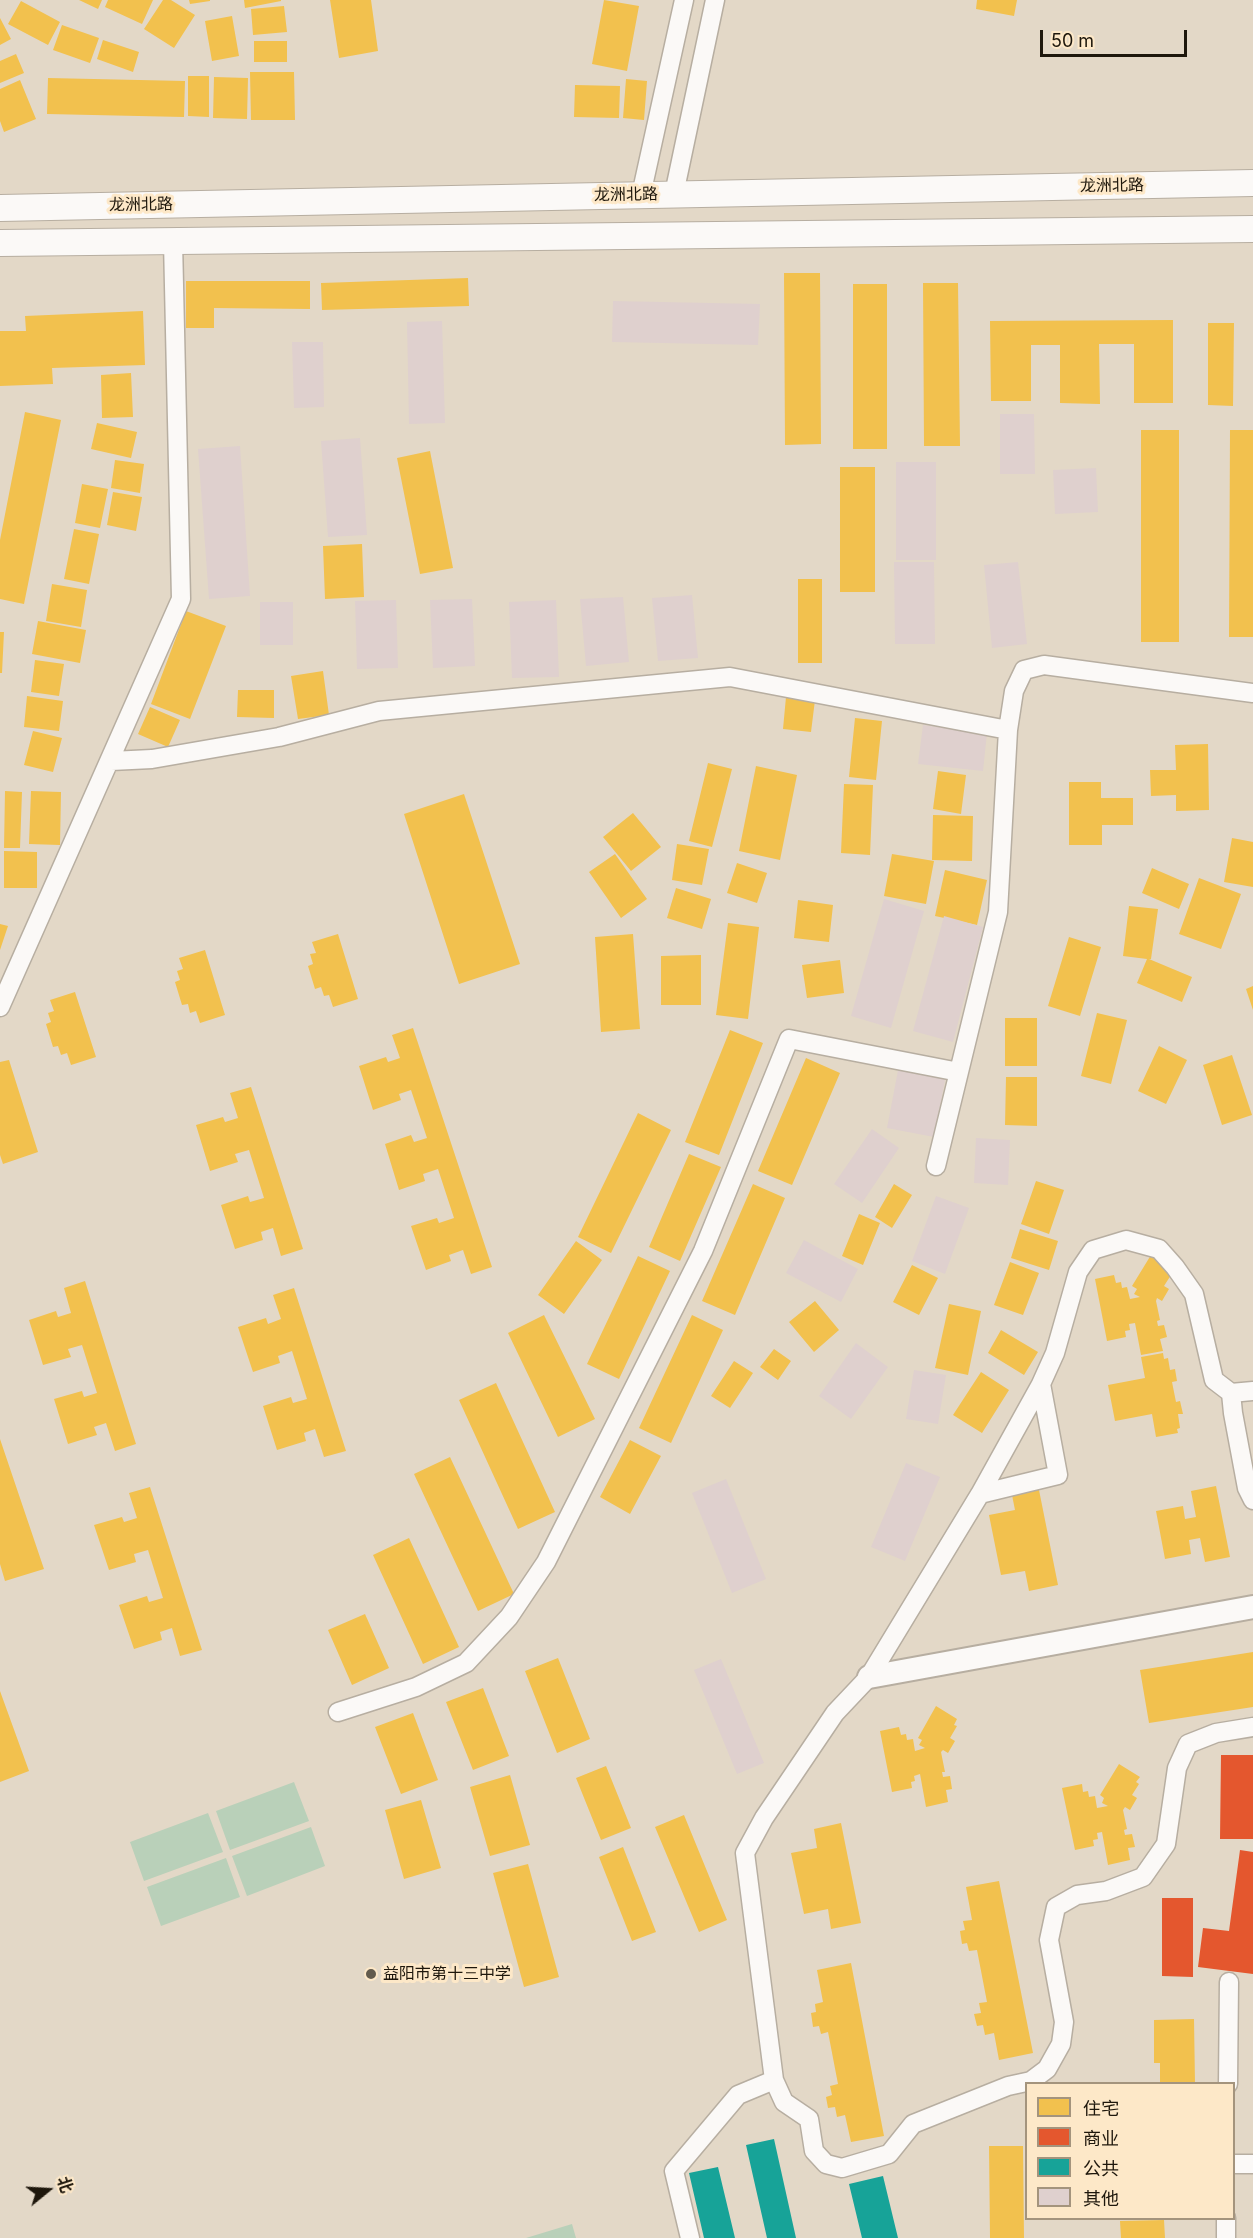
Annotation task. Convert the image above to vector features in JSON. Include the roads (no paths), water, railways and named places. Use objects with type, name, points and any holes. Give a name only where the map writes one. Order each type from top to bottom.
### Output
[{"type":"main road","name":"龙洲北路","points":[[0,208],[1253,183]]},
{"type":"main road","points":[[0,243],[1253,229]]},
{"type":"street","points":[[642,195],[684,0]]},
{"type":"street","points":[[674,194],[715,0]]},
{"type":"street","points":[[0,1007],[181,599],[173,241]]},
{"type":"street","points":[[936,1166],[998,912],[1008,730],[1014,691],[1024,670],[1044,664],[1253,693]]},
{"type":"street","points":[[111,761],[152,759],[279,737],[379,711],[730,678],[1008,730]]},
{"type":"street","points":[[338,1712],[416,1687],[466,1663],[509,1617],[546,1562],[703,1251],[789,1039],[959,1072]]},
{"type":"street","points":[[1025,2082],[1008,2086],[913,2124],[889,2154],[842,2168],[826,2164],[814,2151],[808,2120],[784,2102],[774,2079],[745,1853],[765,1818],[835,1713],[869,1677],[980,1494],[1041,1384],[1055,1353],[1078,1272],[1093,1250],[1126,1240],[1159,1249],[1194,1294],[1214,1380],[1232,1393],[1253,1391]]},
{"type":"street","points":[[980,1494],[1058,1475],[1041,1384]]},
{"type":"street","points":[[1232,1393],[1233,1413],[1247,1488],[1253,1500]]},
{"type":"street","points":[[869,1677],[1253,1607]]},
{"type":"street","points":[[1026,2082],[1047,2068],[1061,2044],[1064,2022],[1049,1940],[1056,1907],[1077,1895],[1106,1891],[1143,1876],[1166,1844],[1177,1768],[1188,1744],[1216,1733],[1253,1726]]},
{"type":"street","points":[[1228,2082],[1229,1982]]},
{"type":"street","points":[[690,2238],[674,2171],[738,2095],[774,2079]]},
{"type":"street","points":[[1235,2164],[1253,2164]]},
{"type":"street","points":[[1226,2220],[1226,2238]]},
{"type":"place","name":"益阳市第十三中学","points":[[371,1974]]}]
